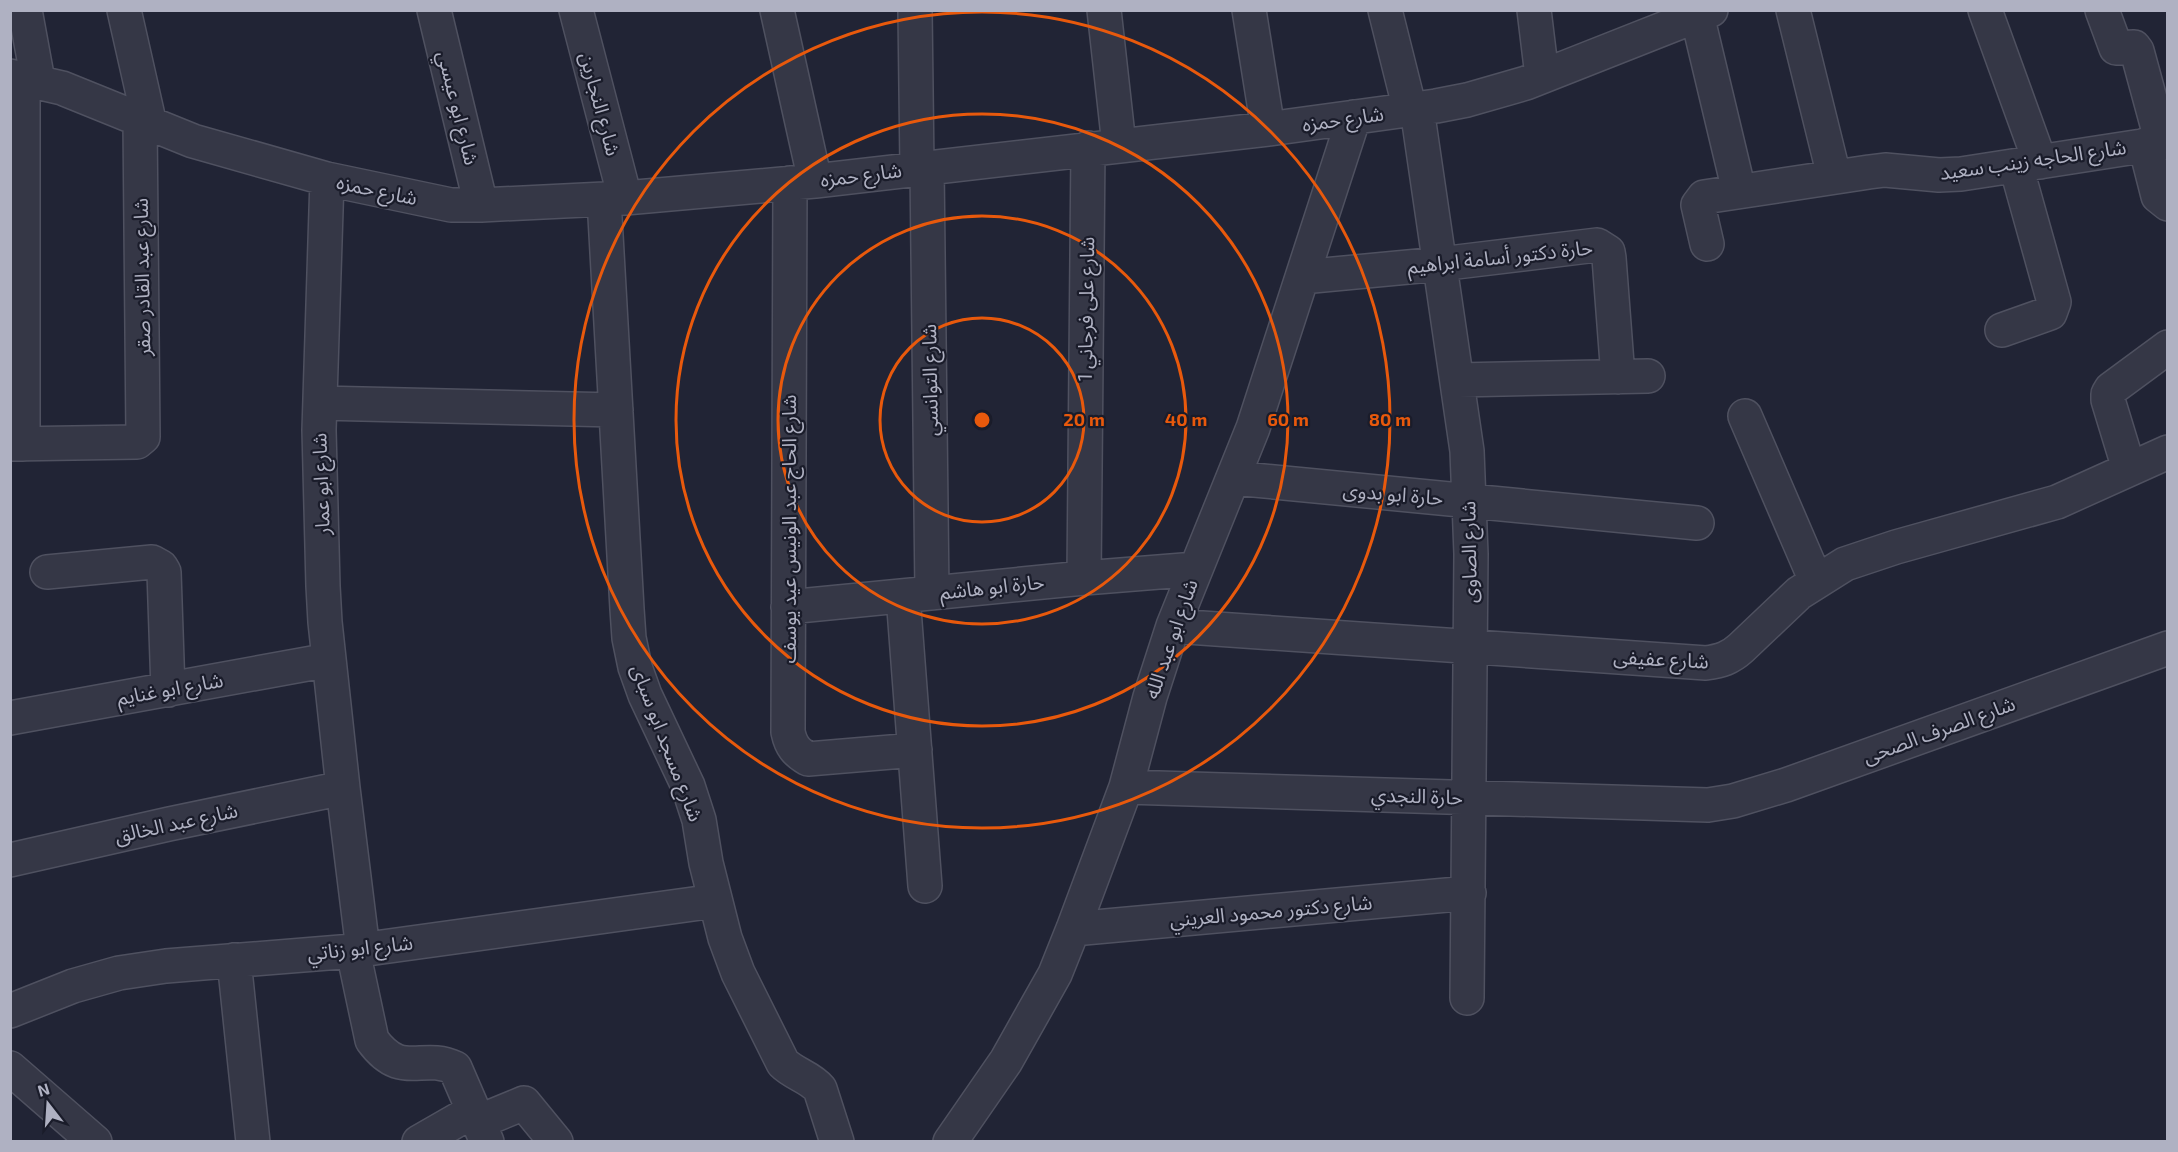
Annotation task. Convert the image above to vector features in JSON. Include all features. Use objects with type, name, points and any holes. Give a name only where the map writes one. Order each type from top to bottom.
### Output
[{"type":"street","points":[[17,444],[25,10]]},
{"type":"street","name":"شارع عبد القادر صقر","points":[[17,444],[137,442],[144,433],[145,123],[124,10]]},
{"type":"street","name":"شارع ابو عيسي","points":[[434,10],[481,205]]},
{"type":"street","name":"شارع النجارين","points":[[576,10],[614,198]]},
{"type":"street","name":"شارع الحاج عبد الونيس عيد يوسف","points":[[777,10],[802,182],[788,607],[788,732],[790,744],[808,759],[915,750]]},
{"type":"street","name":"شارع التوانسي","points":[[915,10],[922,167],[915,750],[925,886]]},
{"type":"street","points":[[1104,10],[1119,145]]},
{"type":"street","points":[[1249,10],[1268,129]]},
{"type":"street","name":"شارع الصاوى","points":[[1385,10],[1413,110],[1440,264],[1467,450],[1471,554],[1467,998]]},
{"type":"street","points":[[1534,10],[1542,76]]},
{"type":"street","points":[[1793,10],[1834,176]]},
{"type":"street","points":[[1985,10],[2028,164],[2054,302],[2050,313],[2002,330]]},
{"type":"street","points":[[2102,10],[2116,48],[2134,47],[2137,51],[2158,143],[2158,196],[2168,204]]},
{"type":"street","points":[[1693,14],[1739,191]]},
{"type":"street","name":"شارع حمزه","points":[[24,79],[93,99],[145,123],[204,145],[327,179],[431,201],[481,205],[614,198],[802,182],[1268,129],[1413,110],[1467,100],[1507,89],[1693,14]]},
{"type":"street","name":"شارع ابو عبد الله","points":[[950,1142],[1006,1061],[1055,974],[1126,787],[1150,697],[1173,626],[1253,428],[1354,117]]},
{"type":"street","name":"شارع الحاجه زينب سعيد","points":[[1707,243],[1699,211],[1700,201],[1704,197],[1885,170],[1939,175],[1961,174],[2158,143]]},
{"type":"street","name":"شارع على فرجاني 1","points":[[1084,578],[1088,148]]},
{"type":"street","name":"شارع ابو عمار","points":[[327,179],[320,403],[323,586],[358,950],[372,1040],[381,1053],[393,1061],[408,1065],[446,1064],[454,1068],[479,1125]]},
{"type":"street","name":"شارع مسجد ابو سباى","points":[[614,198],[616,410],[629,638],[635,667],[645,695],[688,786],[699,820],[725,939],[738,973],[779,1056],[788,1069],[815,1083],[820,1089],[837,1142]]},
{"type":"street","name":"حارة دكتور أسامة ابراهيم","points":[[1302,277],[1440,264],[1597,245],[1608,252],[1633,377],[1458,380]]},
{"type":"street","points":[[2129,469],[2108,394],[2116,385],[2168,347]]},
{"type":"street","points":[[320,403],[616,410]]},
{"type":"street","points":[[1744,416],[1816,581]]},
{"type":"street","name":"شارع عفيفى","points":[[1173,626],[1706,663],[1719,662],[1731,657],[1742,648],[1799,593],[1845,564],[1896,547],[2057,502],[2168,452]]},
{"type":"street","name":"حارة ابو بدوى","points":[[1233,478],[1697,523]]},
{"type":"street","points":[[47,572],[152,562],[161,567],[164,572],[168,690]]},
{"type":"street","name":"حارة ابو هاشم","points":[[788,607],[1196,569]]},
{"type":"street","name":"شارع الصرف الصحى","points":[[1708,805],[1732,801],[1786,785],[2168,648]]},
{"type":"street","name":"شارع ابو غنايم","points":[[10,718],[329,660]]},
{"type":"street","name":"حارة النجدي","points":[[1126,787],[1708,805]]},
{"type":"street","name":"شارع عبد الخالق","points":[[10,860],[343,788]]},
{"type":"street","name":"شارع دكتور محمود العريني","points":[[1073,928],[1469,893]]},
{"type":"street","name":"شارع ابو زناتي","points":[[10,1011],[73,986],[119,973],[166,966],[358,950],[715,901]]},
{"type":"street","points":[[234,960],[253,1142]]},
{"type":"street","points":[[10,1068],[94,1142]]},
{"type":"street","points":[[419,1142],[479,1125],[524,1104],[556,1142]]}]
